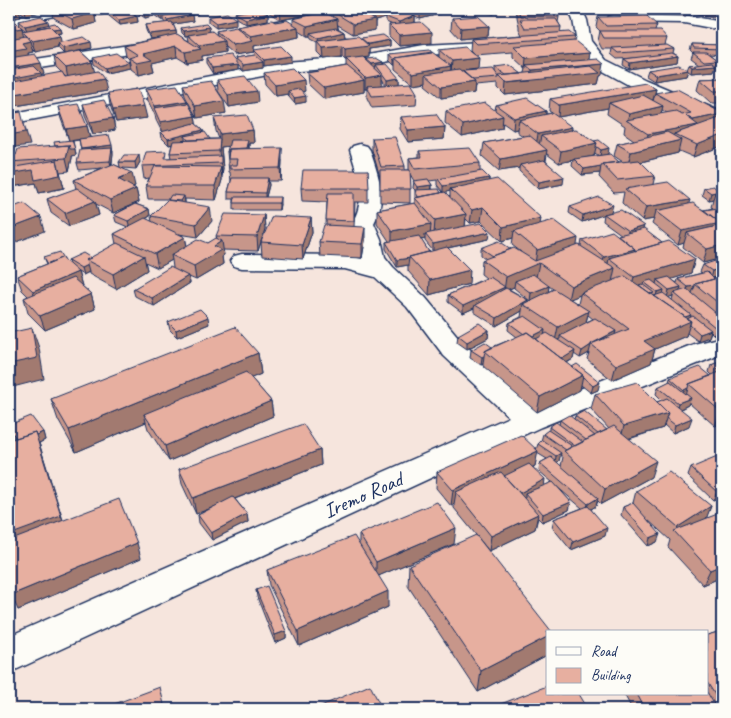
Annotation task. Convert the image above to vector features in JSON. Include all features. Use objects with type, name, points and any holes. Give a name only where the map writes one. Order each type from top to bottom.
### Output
[{"type":"street","points":[[9,22],[68,9]]},
{"type":"street","points":[[236,32],[368,9]]},
{"type":"street","points":[[722,26],[684,19],[578,14],[584,41],[600,63],[640,84],[722,118]]},
{"type":"street","points":[[9,119],[284,67],[357,62],[424,50],[584,41]]},
{"type":"street","points":[[9,68],[178,42]]},
{"type":"street","points":[[360,150],[373,200],[369,214],[363,223],[370,238],[373,258],[384,272],[416,302],[454,350],[530,420]]},
{"type":"street","points":[[242,261],[344,262],[384,272]]},
{"type":"street","name":"Iremo Road","points":[[9,655],[530,420],[704,350],[722,345]]},
{"type":"building","points":[[53,9],[86,9],[94,13],[72,19]]},
{"type":"building","points":[[86,9],[105,9],[91,12]]},
{"type":"building","points":[[127,9],[137,16],[119,20],[108,11]]},
{"type":"building","points":[[138,9],[150,9],[153,11],[144,13]]},
{"type":"building","points":[[258,9],[268,14],[246,19],[235,13]]},
{"type":"building","points":[[356,9],[375,20],[353,24],[332,11]]},
{"type":"building","points":[[385,9],[392,12],[374,16],[359,10]]},
{"type":"building","points":[[518,9],[556,9],[559,17],[520,16]]},
{"type":"building","points":[[701,9],[722,9],[722,11],[720,12]]},
{"type":"building","points":[[187,12],[192,15],[167,20],[163,16]]},
{"type":"building","points":[[324,12],[337,19],[307,26],[293,19]]},
{"type":"building","points":[[402,12],[415,16],[399,22],[386,17]]},
{"type":"building","points":[[227,13],[236,19],[216,23],[208,17]]},
{"type":"building","points":[[41,16],[48,21],[25,26],[19,21]]},
{"type":"building","points":[[478,16],[489,26],[461,28],[452,18]]},
{"type":"building","points":[[647,16],[657,25],[606,26],[598,17]]},
{"type":"building","points":[[12,18],[22,28],[9,30],[9,19]]},
{"type":"building","points":[[520,19],[556,19],[561,27],[525,28]]},
{"type":"building","points":[[272,20],[275,22],[287,20],[298,27],[251,36],[237,27]]},
{"type":"building","points":[[172,22],[176,31],[149,34],[145,25]]},
{"type":"building","points":[[421,22],[432,32],[399,35],[389,25]]},
{"type":"building","points":[[55,23],[60,28],[53,29],[50,26],[37,27]]},
{"type":"building","points":[[206,24],[209,27],[184,31],[181,28]]},
{"type":"building","points":[[50,26],[60,36],[32,41],[22,31]]},
{"type":"building","points":[[236,27],[253,41],[233,45],[216,31]]},
{"type":"building","points":[[336,28],[344,32],[318,38],[310,33]]},
{"type":"building","points":[[212,31],[224,41],[199,45],[188,35]]},
{"type":"building","points":[[600,31],[661,31],[667,38],[604,38]]},
{"type":"building","points":[[569,32],[575,37],[476,44],[471,39]]},
{"type":"building","points":[[177,34],[201,49],[185,52],[176,46],[143,54],[152,60],[137,63],[129,58],[138,55],[124,46]]},
{"type":"building","points":[[383,35],[390,40],[368,44],[361,38]]},
{"type":"building","points":[[26,36],[30,41],[22,43],[26,48],[9,51],[9,39]]},
{"type":"building","points":[[358,36],[369,46],[345,49],[342,46],[323,48],[317,41]]},
{"type":"building","points":[[84,37],[91,42],[63,48],[57,43]]},
{"type":"building","points":[[575,41],[590,53],[526,58],[514,46]]},
{"type":"building","points":[[692,44],[722,45],[722,49],[694,48]]},
{"type":"building","points":[[667,45],[674,49],[618,53],[612,48]]},
{"type":"building","points":[[281,46],[291,56],[264,60],[254,50]]},
{"type":"building","points":[[465,47],[479,58],[452,61],[439,50]]},
{"type":"building","points":[[430,50],[432,53],[395,58],[395,60],[389,54]]},
{"type":"building","points":[[80,51],[92,62],[66,68],[54,56]]},
{"type":"building","points":[[432,52],[451,66],[413,73],[395,58]]},
{"type":"building","points":[[693,52],[706,52],[717,60],[704,61]]},
{"type":"building","points":[[116,53],[129,62],[105,68],[93,58]]},
{"type":"building","points":[[672,53],[678,56],[630,63],[624,59]]},
{"type":"building","points":[[35,54],[41,63],[9,68],[9,58]]},
{"type":"building","points":[[230,55],[238,65],[212,68],[206,58]]},
{"type":"building","points":[[255,55],[263,62],[243,65],[235,58]]},
{"type":"building","points":[[363,57],[382,75],[365,78],[346,59]]},
{"type":"building","points":[[376,58],[383,62],[372,64],[366,59]]},
{"type":"building","points":[[598,59],[604,64],[532,70],[526,65]]},
{"type":"building","points":[[712,62],[716,65],[692,67],[689,65]]},
{"type":"building","points":[[387,64],[399,78],[387,80],[376,65]]},
{"type":"building","points":[[510,65],[522,74],[506,75],[495,67]]},
{"type":"building","points":[[679,65],[688,70],[656,75],[648,70]]},
{"type":"building","points":[[34,66],[41,73],[9,79],[9,70]]},
{"type":"building","points":[[347,66],[364,80],[324,88],[307,73]]},
{"type":"building","points":[[591,66],[600,73],[506,83],[499,76]]},
{"type":"building","points":[[292,68],[304,80],[275,85],[264,73]]},
{"type":"building","points":[[459,69],[475,82],[441,87],[426,74]]},
{"type":"building","points":[[493,69],[499,78],[473,80],[463,71]]},
{"type":"building","points":[[98,71],[104,79],[9,95],[9,82],[62,72],[65,77]]},
{"type":"building","points":[[245,76],[257,91],[228,95],[217,80]]},
{"type":"building","points":[[722,78],[722,91],[714,91],[700,79]]},
{"type":"building","points":[[211,81],[224,101],[195,106],[183,85]]},
{"type":"building","points":[[411,83],[417,93],[372,96],[367,86]]},
{"type":"building","points":[[646,83],[656,89],[559,105],[550,99]]},
{"type":"building","points":[[177,85],[187,101],[155,106],[146,89]]},
{"type":"building","points":[[138,89],[144,106],[113,110],[108,93]]},
{"type":"building","points":[[300,89],[306,96],[294,98],[288,91]]},
{"type":"building","points":[[677,89],[722,114],[693,120],[686,116],[698,125],[648,134],[626,120],[676,111],[682,115],[691,113],[655,93]]},
{"type":"building","points":[[643,95],[663,106],[629,114],[609,103]]},
{"type":"building","points":[[527,98],[546,111],[514,118],[496,105]]},
{"type":"building","points":[[104,100],[113,118],[90,122],[83,104]]},
{"type":"building","points":[[188,103],[195,116],[160,122],[154,108]]},
{"type":"building","points":[[485,103],[503,116],[463,125],[446,111]]},
{"type":"building","points":[[78,104],[87,126],[66,129],[58,107]]},
{"type":"building","points":[[21,112],[26,132],[9,135],[9,114]]},
{"type":"building","points":[[552,113],[572,127],[538,134],[519,120]]},
{"type":"building","points":[[436,114],[445,127],[408,130],[401,117]]},
{"type":"building","points":[[247,115],[253,130],[220,134],[214,118]]},
{"type":"building","points":[[722,117],[722,135],[697,145],[674,134]]},
{"type":"building","points":[[195,123],[203,130],[168,139],[161,132]]},
{"type":"building","points":[[576,129],[597,143],[561,151],[541,136]]},
{"type":"building","points":[[205,132],[210,139],[188,140],[185,136]]},
{"type":"building","points":[[667,132],[681,140],[631,152],[617,144]]},
{"type":"building","points":[[109,135],[112,145],[81,149],[79,139]]},
{"type":"building","points":[[529,135],[547,150],[501,159],[484,143]]},
{"type":"building","points":[[395,137],[405,166],[381,167],[372,138]]},
{"type":"building","points":[[220,139],[219,151],[170,153],[173,141]]},
{"type":"building","points":[[72,140],[75,149],[70,149],[69,145],[55,146],[54,142]]},
{"type":"building","points":[[230,140],[248,140],[246,148],[229,149],[229,152],[227,152]]},
{"type":"building","points":[[599,140],[609,148],[601,150],[596,146],[597,143],[594,141]]},
{"type":"building","points":[[69,145],[66,158],[9,162],[9,156],[16,155],[18,149]]},
{"type":"building","points":[[112,148],[110,161],[77,163],[80,150]]},
{"type":"building","points":[[282,148],[280,168],[230,169],[230,165],[237,165],[238,159],[228,159],[229,149]]},
{"type":"building","points":[[470,148],[480,163],[415,169],[409,158],[422,157],[419,151]]},
{"type":"building","points":[[166,151],[165,158],[221,156],[221,163],[142,166],[146,152]]},
{"type":"building","points":[[610,154],[619,162],[584,169],[574,159]]},
{"type":"building","points":[[124,155],[139,155],[135,162],[119,162]]},
{"type":"building","points":[[57,160],[60,175],[35,180],[33,170],[9,174],[9,168]]},
{"type":"building","points":[[544,160],[564,177],[539,182],[520,165]]},
{"type":"building","points":[[639,160],[655,176],[617,180],[602,164]]},
{"type":"building","points":[[113,164],[132,173],[118,179],[136,189],[110,200],[74,180]]},
{"type":"building","points":[[155,166],[221,167],[215,186],[146,186]]},
{"type":"building","points":[[303,170],[368,170],[369,188],[301,188]]},
{"type":"building","points":[[380,170],[410,170],[411,189],[380,189]]},
{"type":"building","points":[[482,171],[489,178],[443,186],[438,179]]},
{"type":"building","points":[[232,178],[268,178],[265,193],[228,192]]},
{"type":"building","points":[[428,179],[432,185],[417,187],[413,181]]},
{"type":"building","points":[[497,179],[541,218],[503,227],[483,207],[472,210],[450,189]]},
{"type":"building","points":[[668,182],[690,200],[646,207],[625,189]]},
{"type":"building","points":[[713,186],[720,191],[711,193],[704,188]]},
{"type":"building","points":[[77,188],[95,201],[65,213],[47,199]]},
{"type":"building","points":[[439,189],[441,193],[418,197],[415,190]]},
{"type":"building","points":[[445,192],[466,214],[435,220],[415,198]]},
{"type":"building","points":[[722,192],[722,199],[715,193]]},
{"type":"building","points":[[328,193],[354,193],[354,221],[326,220]]},
{"type":"building","points":[[171,195],[184,196],[181,201],[168,200]]},
{"type":"building","points":[[235,197],[280,197],[279,203],[234,203]]},
{"type":"building","points":[[599,197],[613,205],[583,215],[570,207]]},
{"type":"building","points":[[167,200],[210,207],[196,224],[151,216]]},
{"type":"building","points":[[24,203],[41,217],[9,229],[9,209]]},
{"type":"building","points":[[415,203],[431,224],[392,231],[377,210]]},
{"type":"building","points":[[693,203],[721,223],[682,231],[656,211]]},
{"type":"building","points":[[135,204],[149,209],[128,221],[114,215]]},
{"type":"building","points":[[718,208],[722,211],[722,219],[717,220],[704,210]]},
{"type":"building","points":[[621,210],[644,226],[628,231],[604,214]]},
{"type":"building","points":[[225,214],[264,215],[257,237],[216,236]]},
{"type":"building","points":[[272,216],[311,218],[302,245],[261,242]]},
{"type":"building","points":[[145,218],[185,237],[155,254],[114,234]]},
{"type":"building","points":[[554,220],[578,238],[537,250],[514,231]]},
{"type":"building","points":[[481,223],[490,232],[433,244],[425,234]]},
{"type":"building","points":[[324,225],[365,227],[362,244],[319,242]]},
{"type":"building","points":[[722,225],[722,245],[707,249],[687,233]]},
{"type":"building","points":[[644,229],[662,243],[635,251],[618,235]]},
{"type":"building","points":[[612,231],[635,249],[604,257],[582,240]]},
{"type":"building","points":[[419,236],[429,252],[410,258],[397,260],[386,242]]},
{"type":"building","points":[[216,238],[222,241],[214,246],[221,250],[194,266],[171,255],[198,239],[208,243]]},
{"type":"building","points":[[499,241],[511,249],[493,256],[481,248]]},
{"type":"building","points":[[669,241],[695,259],[634,277],[609,258]]},
{"type":"building","points":[[117,243],[144,256],[113,274],[86,260]]},
{"type":"building","points":[[579,245],[615,268],[571,286],[539,263],[506,277],[482,260],[514,248],[535,261]]},
{"type":"building","points":[[447,247],[470,270],[430,280],[409,257]]},
{"type":"building","points":[[60,252],[65,260],[62,258],[48,264],[44,257]]},
{"type":"building","points":[[83,253],[91,258],[86,260],[87,265],[81,268],[68,260]]},
{"type":"building","points":[[62,258],[78,272],[33,291],[17,276]]},
{"type":"building","points":[[715,261],[722,268],[712,271],[703,265]]},
{"type":"building","points":[[170,267],[188,276],[152,298],[133,289]]},
{"type":"building","points":[[707,272],[714,279],[695,284],[695,286],[688,287],[678,279]]},
{"type":"building","points":[[533,274],[549,286],[531,293],[515,281]]},
{"type":"building","points":[[625,276],[691,321],[644,341],[655,349],[616,365],[591,344],[629,329],[581,293]]},
{"type":"building","points":[[490,277],[505,287],[463,306],[448,295]]},
{"type":"building","points":[[669,277],[681,287],[669,290],[657,280]]},
{"type":"building","points":[[722,277],[722,306],[695,284]]},
{"type":"building","points":[[73,278],[91,294],[40,316],[24,298]]},
{"type":"building","points":[[651,280],[664,290],[657,292],[644,282]]},
{"type":"building","points":[[642,284],[654,293],[651,294],[639,285]]},
{"type":"building","points":[[506,288],[528,300],[497,318],[475,305]]},
{"type":"building","points":[[554,289],[589,311],[558,327],[523,304]]},
{"type":"building","points":[[687,289],[722,318],[722,326],[716,328],[674,293]]},
{"type":"building","points":[[663,293],[691,315],[685,317],[654,296]]},
{"type":"building","points":[[200,309],[208,317],[176,330],[168,322]]},
{"type":"building","points":[[525,316],[545,330],[533,336],[527,332],[524,334],[509,323]]},
{"type":"building","points":[[693,316],[711,330],[700,334],[690,325],[691,321],[687,319]]},
{"type":"building","points":[[595,318],[616,331],[582,351],[560,336]]},
{"type":"building","points":[[479,323],[489,330],[467,342],[458,335]]},
{"type":"building","points":[[235,327],[258,353],[69,430],[51,399]]},
{"type":"building","points":[[32,328],[37,358],[9,364],[9,333]]},
{"type":"building","points":[[527,332],[583,375],[540,397],[485,351]]},
{"type":"building","points":[[547,333],[575,351],[562,359],[536,339]]},
{"type":"building","points":[[485,342],[492,347],[485,351],[484,356],[482,357],[471,350]]},
{"type":"building","points":[[722,361],[721,372],[711,365]]},
{"type":"building","points":[[577,364],[600,382],[593,386],[572,367]]},
{"type":"building","points":[[700,367],[711,376],[689,384],[688,388],[684,390],[670,378]]},
{"type":"building","points":[[722,371],[722,410],[720,411],[689,384]]},
{"type":"building","points":[[246,372],[271,401],[165,446],[144,414]]},
{"type":"building","points":[[670,381],[691,398],[678,403],[658,387]]},
{"type":"building","points":[[637,382],[668,413],[624,426],[595,394]]},
{"type":"building","points":[[667,398],[692,418],[675,425],[666,418],[668,413],[657,402]]},
{"type":"building","points":[[584,411],[607,430],[598,434],[575,416]]},
{"type":"building","points":[[569,415],[595,436],[586,440],[560,420]]},
{"type":"building","points":[[31,416],[43,432],[36,435],[35,432],[16,438],[9,425]]},
{"type":"building","points":[[556,422],[583,442],[575,446],[549,427]]},
{"type":"building","points":[[303,424],[320,450],[193,498],[179,469]]},
{"type":"building","points":[[614,426],[656,461],[605,489],[564,451]]},
{"type":"building","points":[[548,430],[572,446],[566,450],[543,434]]},
{"type":"building","points":[[35,432],[61,516],[9,535],[9,440]]},
{"type":"building","points":[[521,435],[538,451],[453,490],[437,472]]},
{"type":"building","points":[[542,440],[561,453],[556,456],[538,444]]},
{"type":"building","points":[[722,455],[722,490],[717,492],[691,468]]},
{"type":"building","points":[[551,457],[598,498],[588,504],[540,463]]},
{"type":"building","points":[[529,464],[545,479],[520,493],[504,476]]},
{"type":"building","points":[[501,472],[538,514],[491,536],[456,492]]},
{"type":"building","points":[[669,472],[711,506],[678,527],[636,491]]},
{"type":"building","points":[[553,482],[571,502],[543,514],[525,493]]},
{"type":"building","points":[[233,497],[247,514],[211,533],[198,515]]},
{"type":"building","points":[[119,499],[137,543],[11,595],[9,587],[9,541]]},
{"type":"building","points":[[437,502],[456,528],[376,562],[359,534]]},
{"type":"building","points":[[633,503],[660,534],[650,538],[623,507]]},
{"type":"building","points":[[588,506],[607,528],[573,542],[554,519]]},
{"type":"building","points":[[720,513],[722,515],[722,565],[710,570],[674,531]]},
{"type":"building","points":[[476,535],[550,630],[546,630],[546,638],[481,671],[409,565]]},
{"type":"building","points":[[354,536],[388,591],[298,631],[267,570]]},
{"type":"building","points":[[267,586],[286,631],[275,635],[256,590]]},
{"type":"building","points":[[722,631],[722,706],[708,684],[708,635]]},
{"type":"building","points":[[370,685],[382,709],[314,709]]},
{"type":"building","points":[[546,686],[546,696],[580,696],[588,709],[488,709]]},
{"type":"building","points":[[160,687],[165,709],[101,709]]},
{"type":"building","points":[[708,694],[717,709],[645,709],[638,696],[708,696]]}]
